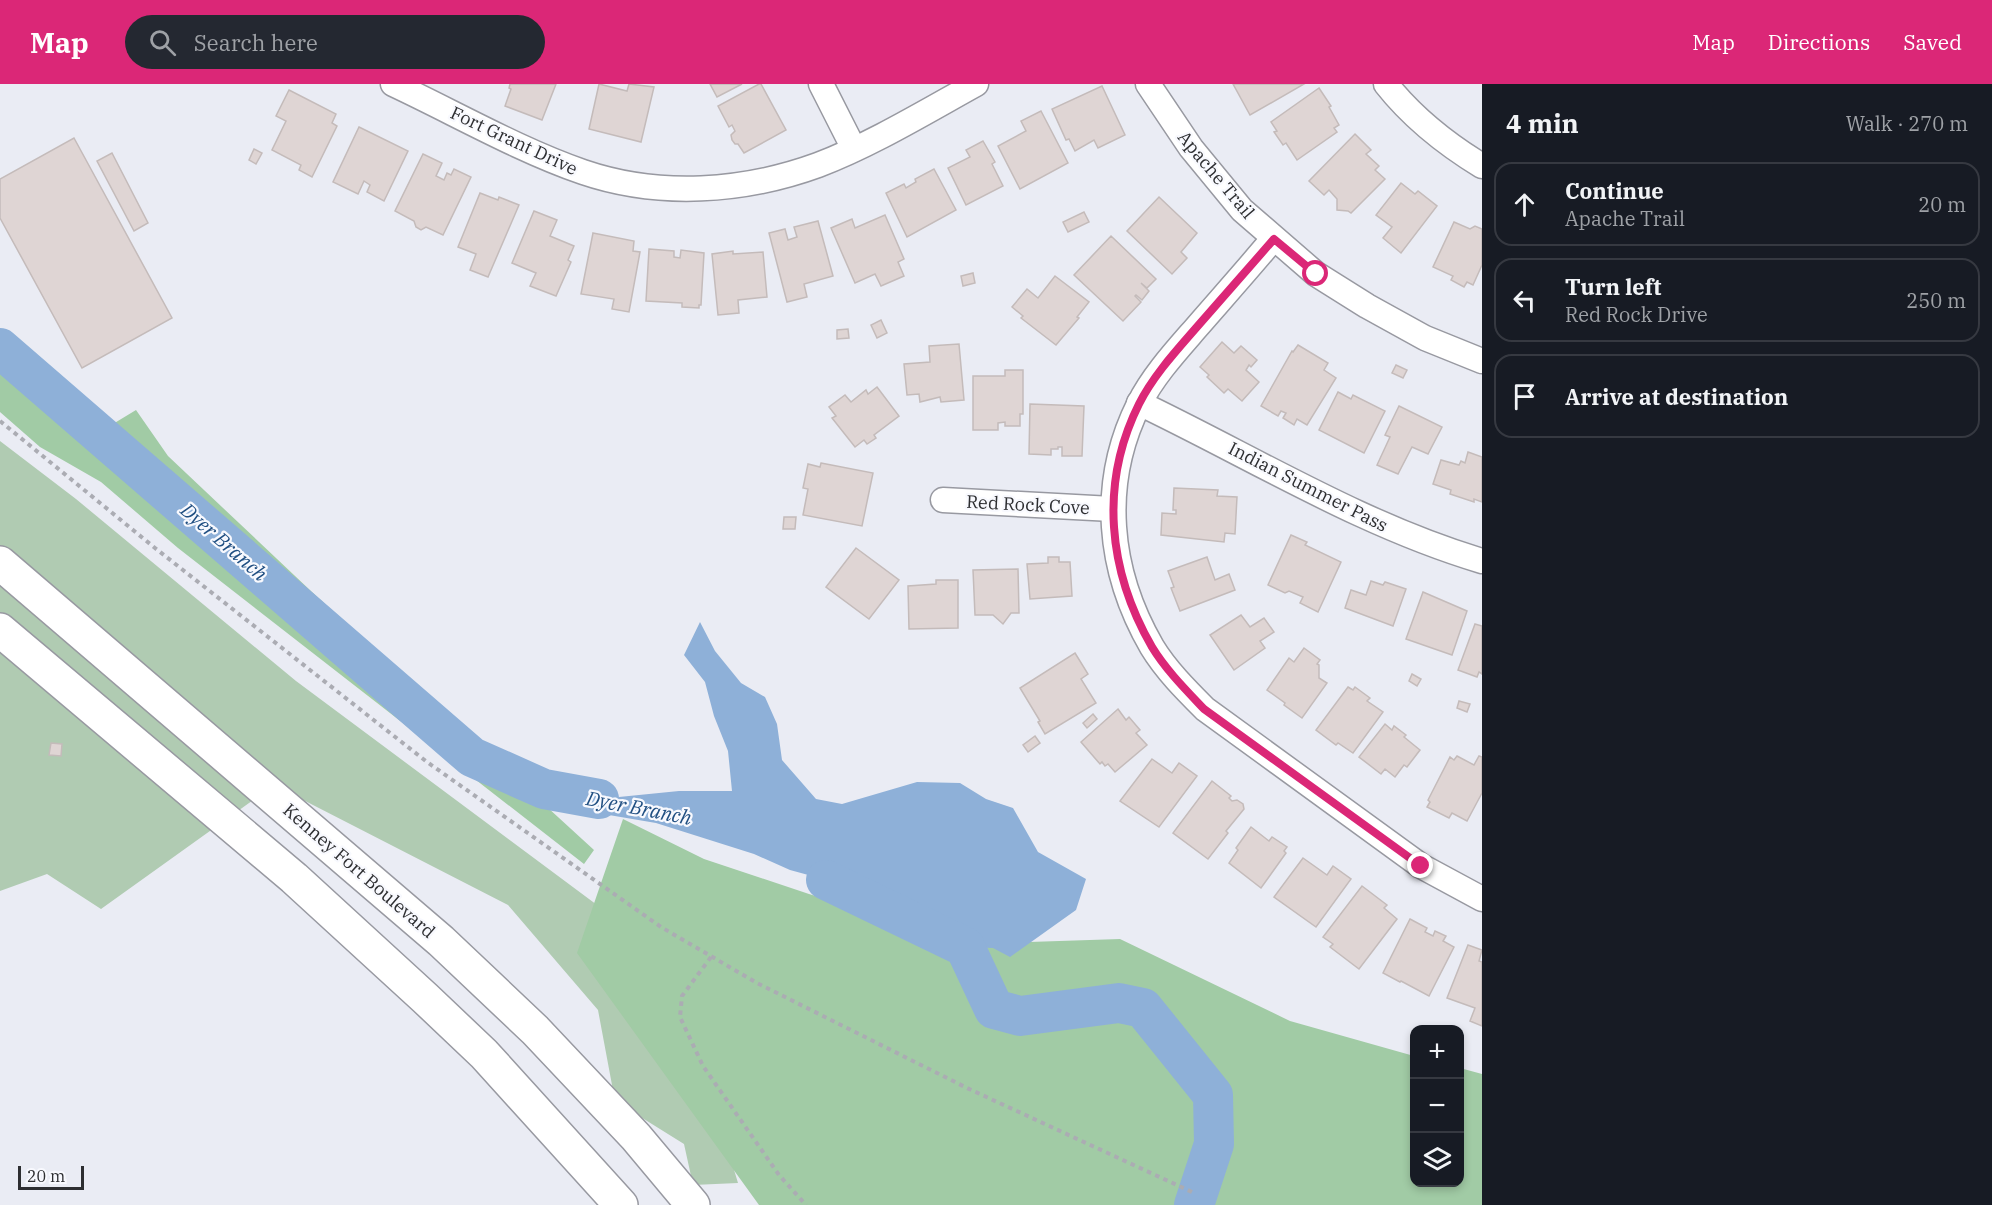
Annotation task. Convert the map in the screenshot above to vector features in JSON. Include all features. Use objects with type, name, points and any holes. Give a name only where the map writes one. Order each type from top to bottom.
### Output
[{"type":"main road","name":"Kenney Fort Boulevard","points":[[0,563],[441,941],[535,1030],[636,1137],[693,1205]]},
{"type":"main road","points":[[0,630],[294,878],[425,998],[484,1054],[621,1205]]},
{"type":"street","name":"Fort Grant Drive","points":[[393,84],[424,91],[547,158],[584,173],[623,183],[662,188],[702,189],[742,186],[810,168],[854,149],[976,84]]},
{"type":"street","points":[[821,84],[854,149]]},
{"type":"street","name":"Apache Trail","points":[[1148,84],[1191,148],[1242,210],[1316,274],[1366,306],[1425,338],[1482,361]]},
{"type":"street","points":[[1386,84],[1403,105],[1462,154],[1482,166]]},
{"type":"street","points":[[1274,239],[1169,359],[1139,403],[1121,452],[1115,480],[1112,509],[1116,556],[1120,573],[1134,612],[1153,648],[1177,680],[1204,709],[1421,866],[1482,899]]},
{"type":"street","name":"Indian Summer Pass","points":[[1139,403],[1341,506],[1398,532],[1482,561]]},
{"type":"street","name":"Red Rock Cove","points":[[943,500],[1112,509]]},
{"type":"path","points":[[0,422],[164,555],[427,762],[661,927],[757,983],[967,1088],[1192,1192]]},
{"type":"path","points":[[711,957],[682,996],[680,1017],[709,1075],[779,1175],[806,1205]]},
{"type":"green space","points":[[0,341],[28,369],[103,430],[136,410],[168,456],[312,592],[594,850],[584,864],[178,548],[101,482],[40,447],[0,412]]},
{"type":"green space","points":[[0,441],[76,499],[296,681],[671,960],[738,1183],[693,1185],[684,1144],[615,1101],[598,1010],[508,905],[274,785],[101,909],[47,874],[0,891]]},
{"type":"green space","points":[[623,819],[704,859],[897,921],[1029,942],[1120,939],[1290,1021],[1410,1055],[1410,1187],[1464,1187],[1464,1069],[1482,1074],[1482,1205],[759,1205],[577,953]]},
{"type":"water","points":[[700,622],[715,651],[741,683],[765,697],[777,724],[782,760],[816,799],[842,804],[917,782],[960,783],[986,799],[1013,808],[1038,852],[1086,879],[1076,910],[1010,957],[993,948],[965,947],[910,928],[877,904],[841,898],[823,879],[790,870],[754,854],[656,823],[603,814],[563,803],[544,789],[583,789],[619,797],[679,791],[732,791],[728,751],[714,716],[705,682],[684,655]]},
{"type":"building","points":[[510,84],[556,84],[542,120],[505,106],[511,89]]},
{"type":"building","points":[[599,84],[627,91],[629,84],[654,87],[641,142],[589,129]]},
{"type":"building","points":[[710,84],[742,84],[717,97]]},
{"type":"building","points":[[759,84],[786,130],[744,153],[732,140],[731,135],[735,131],[732,125],[729,127],[718,106]]},
{"type":"building","points":[[1233,84],[1304,84],[1250,115]]},
{"type":"building","points":[[1102,86],[1125,135],[1098,148],[1094,140],[1075,151],[1069,139],[1066,140],[1052,109]]},
{"type":"building","points":[[1319,88],[1331,106],[1329,107],[1339,125],[1334,128],[1337,132],[1297,160],[1286,143],[1283,145],[1274,132],[1277,131],[1271,122]]},
{"type":"building","points":[[289,90],[336,114],[332,123],[337,126],[312,177],[299,170],[301,165],[272,150],[286,121],[276,116]]},
{"type":"building","points":[[1041,111],[1068,163],[1020,189],[998,146],[1026,131],[1021,121]]},
{"type":"building","points":[[359,127],[408,151],[384,201],[367,192],[370,185],[364,181],[358,194],[333,182]]},
{"type":"building","points":[[1355,134],[1371,150],[1366,154],[1379,166],[1375,170],[1385,179],[1351,213],[1337,210],[1337,199],[1329,190],[1324,195],[1309,181]]},
{"type":"building","points":[[74,138],[172,318],[82,368],[0,218],[0,179]]},
{"type":"building","points":[[983,141],[995,162],[992,164],[1003,186],[966,205],[948,168],[970,157],[966,150]]},
{"type":"building","points":[[254,149],[262,153],[256,164],[249,160]]},
{"type":"building","points":[[112,153],[148,223],[134,231],[97,161]]},
{"type":"building","points":[[423,154],[442,163],[436,176],[444,180],[447,173],[451,175],[454,169],[471,177],[443,235],[426,227],[421,230],[416,227],[414,221],[395,211]]},
{"type":"building","points":[[934,169],[956,210],[907,237],[886,193],[904,184],[906,188],[916,182],[915,179]]},
{"type":"building","points":[[1401,183],[1415,194],[1418,191],[1437,206],[1401,253],[1383,238],[1392,227],[1376,215]]},
{"type":"building","points":[[480,193],[519,205],[488,277],[470,270],[476,254],[458,247]]},
{"type":"building","points":[[1159,197],[1197,233],[1181,252],[1187,258],[1172,274],[1127,231]]},
{"type":"building","points":[[534,211],[557,220],[550,236],[574,246],[568,260],[571,262],[556,296],[530,286],[536,273],[512,263]]},
{"type":"building","points":[[1084,212],[1089,222],[1068,232],[1063,222]]},
{"type":"building","points":[[885,215],[904,259],[898,262],[904,276],[881,286],[875,274],[855,283],[831,228],[852,219],[855,228]]},
{"type":"building","points":[[818,221],[833,276],[804,284],[807,297],[787,302],[769,233],[785,229],[788,240],[797,237],[794,227]]},
{"type":"building","points":[[1454,222],[1470,229],[1475,226],[1482,229],[1482,265],[1473,285],[1467,282],[1464,287],[1451,280],[1453,276],[1433,267]]},
{"type":"building","points":[[593,233],[634,241],[633,251],[640,252],[629,312],[612,309],[614,299],[581,294]]},
{"type":"building","points":[[1111,236],[1156,279],[1147,288],[1141,283],[1149,291],[1142,300],[1135,296],[1141,302],[1123,321],[1074,275]]},
{"type":"building","points":[[649,249],[674,251],[674,257],[680,258],[681,250],[704,253],[699,308],[682,307],[682,303],[646,301]]},
{"type":"building","points":[[733,251],[733,254],[763,252],[767,297],[738,300],[739,313],[718,315],[712,254]]},
{"type":"building","points":[[973,273],[975,283],[963,286],[961,276]]},
{"type":"building","points":[[1055,276],[1089,302],[1077,317],[1079,318],[1056,345],[1021,318],[1023,316],[1012,307],[1027,289],[1038,298]]},
{"type":"building","points":[[881,320],[887,333],[877,338],[871,325]]},
{"type":"building","points":[[848,329],[849,338],[837,339],[837,330]]},
{"type":"building","points":[[1222,342],[1234,353],[1241,346],[1257,360],[1246,370],[1259,382],[1242,401],[1228,389],[1224,393],[1200,367]]},
{"type":"building","points":[[959,344],[964,400],[941,402],[940,397],[920,402],[919,394],[907,395],[904,364],[930,362],[929,346]]},
{"type":"building","points":[[1298,345],[1328,363],[1324,370],[1336,378],[1307,425],[1297,419],[1294,425],[1283,418],[1286,413],[1281,411],[1278,416],[1261,406],[1292,351]]},
{"type":"building","points":[[1396,365],[1407,370],[1403,378],[1392,373]]},
{"type":"building","points":[[1005,370],[1023,370],[1023,414],[1020,414],[1020,426],[1005,426],[1005,422],[998,423],[998,430],[973,430],[973,376],[1005,376]]},
{"type":"building","points":[[877,387],[899,416],[874,435],[876,438],[867,444],[864,440],[855,447],[832,418],[836,416],[829,407],[845,395],[851,402],[866,390],[868,394]]},
{"type":"building","points":[[1338,392],[1351,399],[1353,395],[1385,411],[1364,453],[1319,430]]},
{"type":"building","points":[[1030,404],[1084,406],[1082,456],[1062,456],[1062,447],[1051,449],[1051,455],[1029,454]]},
{"type":"building","points":[[1399,406],[1442,427],[1428,454],[1412,447],[1398,474],[1377,465],[1390,437],[1385,435]]},
{"type":"building","points":[[1468,452],[1482,457],[1482,502],[1474,499],[1474,502],[1450,494],[1451,490],[1433,484],[1441,460],[1459,465],[1461,461],[1465,463]]},
{"type":"building","points":[[821,463],[873,473],[862,526],[803,515],[808,489],[803,488],[808,464],[820,467]]},
{"type":"building","points":[[1174,488],[1218,490],[1217,496],[1237,497],[1235,534],[1225,533],[1224,542],[1161,535],[1162,513],[1176,514],[1176,510],[1173,510]]},
{"type":"building","points":[[784,517],[796,517],[795,529],[783,529]]},
{"type":"building","points":[[1291,535],[1307,542],[1305,545],[1341,562],[1318,612],[1300,603],[1303,597],[1289,591],[1285,593],[1268,585]]},
{"type":"building","points":[[856,548],[899,580],[869,619],[826,587]]},
{"type":"building","points":[[1048,557],[1059,557],[1059,562],[1070,562],[1072,596],[1030,599],[1027,564],[1048,563]]},
{"type":"building","points":[[1207,557],[1215,580],[1229,574],[1235,590],[1180,611],[1171,588],[1174,587],[1168,571]]},
{"type":"building","points":[[1018,569],[1019,613],[1011,613],[1003,624],[993,615],[975,615],[973,570]]},
{"type":"building","points":[[936,580],[958,580],[958,628],[909,629],[908,586],[936,584]]},
{"type":"building","points":[[1371,581],[1383,585],[1385,582],[1406,589],[1393,626],[1345,608],[1351,590],[1366,595]]},
{"type":"building","points":[[1423,592],[1467,611],[1452,655],[1406,639]]},
{"type":"building","points":[[1241,615],[1250,627],[1264,618],[1274,632],[1260,641],[1265,648],[1234,670],[1210,635]]},
{"type":"building","points":[[1475,624],[1482,626],[1482,674],[1479,672],[1477,677],[1458,670]]},
{"type":"building","points":[[1304,648],[1320,660],[1317,664],[1319,665],[1319,678],[1327,683],[1302,718],[1267,690],[1289,658],[1294,662]]},
{"type":"building","points":[[1075,653],[1088,674],[1081,679],[1096,703],[1045,734],[1038,722],[1040,721],[1020,688]]},
{"type":"building","points":[[1412,674],[1421,679],[1417,686],[1409,681]]},
{"type":"building","points":[[1348,687],[1353,690],[1355,687],[1370,698],[1367,701],[1383,712],[1353,753],[1338,743],[1336,745],[1316,730]]},
{"type":"building","points":[[1459,701],[1470,704],[1467,712],[1457,708]]},
{"type":"building","points":[[1118,709],[1126,720],[1129,717],[1140,730],[1136,733],[1147,745],[1115,772],[1108,764],[1105,766],[1102,762],[1100,764],[1081,742]]},
{"type":"building","points":[[1093,714],[1097,719],[1087,728],[1083,723]]},
{"type":"building","points":[[1385,724],[1392,730],[1394,726],[1420,750],[1407,767],[1404,765],[1395,777],[1385,769],[1381,774],[1359,757]]},
{"type":"building","points":[[1035,736],[1040,743],[1028,752],[1023,745]]},
{"type":"building","points":[[51,743],[62,744],[61,756],[49,755]]},
{"type":"building","points":[[1457,756],[1474,765],[1479,756],[1482,757],[1482,793],[1467,821],[1452,813],[1449,818],[1427,807],[1430,802],[1428,800],[1450,757],[1454,760]]},
{"type":"building","points":[[1152,759],[1172,773],[1179,763],[1197,776],[1159,827],[1120,801]]},
{"type":"building","points":[[1212,781],[1231,796],[1229,798],[1232,801],[1237,800],[1243,804],[1244,809],[1208,859],[1173,833]]},
{"type":"building","points":[[1251,827],[1269,841],[1272,837],[1287,847],[1284,851],[1286,853],[1261,888],[1229,863],[1238,850],[1236,848]]},
{"type":"building","points":[[1303,858],[1327,875],[1333,866],[1351,879],[1316,927],[1274,897]]},
{"type":"building","points":[[1362,886],[1387,905],[1384,908],[1397,919],[1359,969],[1330,947],[1333,944],[1323,937]]},
{"type":"building","points":[[1410,919],[1427,928],[1425,932],[1433,936],[1435,931],[1446,936],[1443,941],[1454,947],[1429,996],[1383,973]]},
{"type":"building","points":[[1468,945],[1482,950],[1479,961],[1482,962],[1482,1026],[1470,1021],[1475,1008],[1447,998]]},
{"type":"waterway","name":"Dyer Branch","points":[[0,348],[472,757],[544,789],[599,799]]},
{"type":"waterway","name":"Dyer Branch","points":[[826,880],[965,947],[994,1009],[1020,1016],[1119,1003],[1143,1008],[1213,1095],[1214,1144],[1194,1205]]},
{"type":"route","points":[[1316,274],[1274,239],[1169,359],[1139,403],[1121,452],[1112,509],[1116,556],[1134,612],[1153,648],[1177,680],[1204,709],[1421,866]]}]
